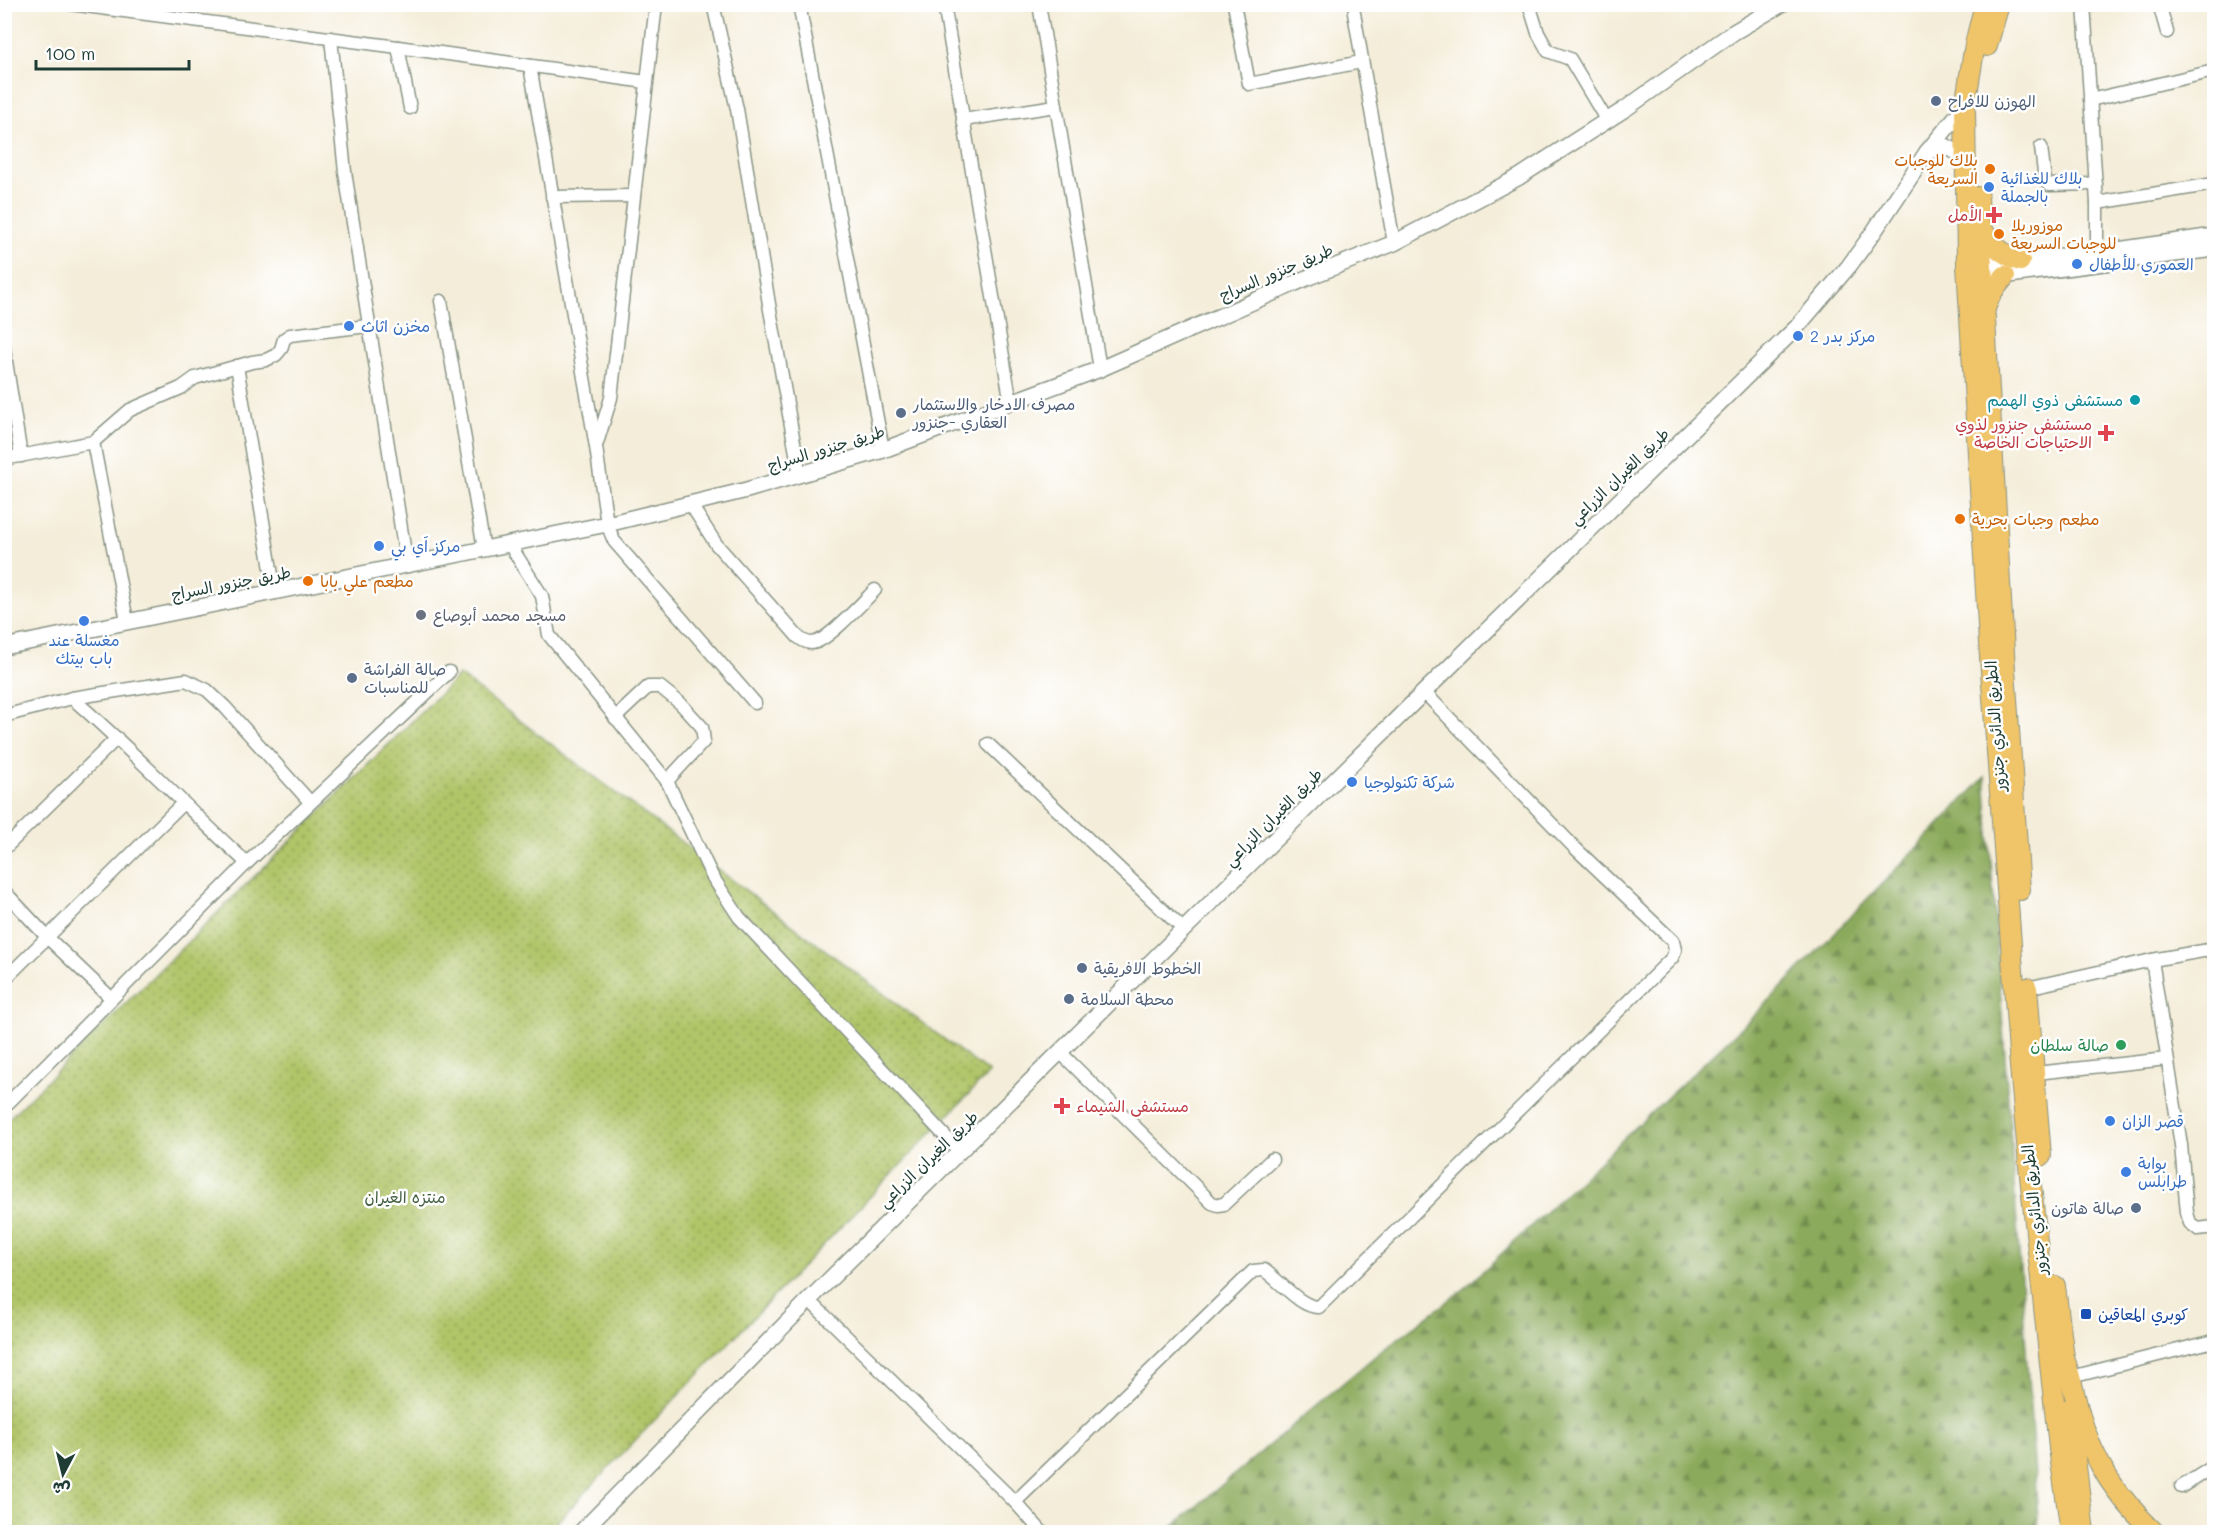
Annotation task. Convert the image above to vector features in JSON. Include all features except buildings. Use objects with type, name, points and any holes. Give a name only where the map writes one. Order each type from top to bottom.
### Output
[{"type":"main road","name":"الطريق الدائري جنزور","points":[[1999,4],[1988,42],[1982,75],[1978,136],[1979,221],[1975,271],[1985,311],[2005,670],[2042,1174],[2064,1358]]},
{"type":"main road","name":"الطريق الدائري جنزور","points":[[1982,8],[1965,106],[1964,160],[1975,271],[1990,666],[2020,1067],[2060,1448]]},
{"type":"main road","points":[[1979,221],[1994,246],[2010,258],[2020,261]]},
{"type":"main road","points":[[1985,311],[1992,292],[2005,276]]},
{"type":"main road","points":[[2064,1358],[2080,1416],[2094,1454],[2127,1507],[2154,1533]]},
{"type":"main road","points":[[2064,1358],[2084,1533]]},
{"type":"main road","points":[[2060,1448],[2063,1533]]},
{"type":"main road","points":[[2060,1448],[2071,1533]]},
{"type":"street","points":[[70,4],[646,82]]},
{"type":"street","points":[[596,447],[611,398],[656,4]]},
{"type":"street","points":[[713,4],[737,109],[800,475]]},
{"type":"street","points":[[799,4],[883,450]]},
{"type":"street","points":[[944,4],[1011,404]]},
{"type":"street","points":[[1039,4],[1100,369]]},
{"type":"street","points":[[1234,4],[1249,84],[1362,62]]},
{"type":"street","points":[[1529,4],[1538,33],[1548,51],[1569,59],[1607,121]]},
{"type":"street","name":"طريق جنزور السراج","points":[[4,647],[510,545],[691,505],[883,450],[1011,404],[1100,369],[1309,277],[1395,243],[1490,194],[1607,121],[1734,32],[1782,4]]},
{"type":"street","points":[[2084,4],[2097,202],[2097,253]]},
{"type":"street","points":[[2159,4],[2167,32]]},
{"type":"street","points":[[1354,13],[1395,243]]},
{"type":"street","points":[[331,39],[345,172],[407,566]]},
{"type":"street","points":[[398,47],[410,108]]},
{"type":"street","points":[[530,66],[596,447],[607,524],[614,541],[755,703]]},
{"type":"street","points":[[2090,100],[2214,71]]},
{"type":"street","points":[[963,120],[1056,106]]},
{"type":"street","name":"طريق الغيران الزراعي","points":[[581,1533],[809,1300],[1796,328],[1861,249],[1927,152],[1965,106]]},
{"type":"street","points":[[1927,152],[1945,147],[1951,148],[1964,160]]},
{"type":"street","points":[[2041,147],[2045,181],[2049,185],[2096,184]]},
{"type":"street","points":[[2097,202],[2214,184]]},
{"type":"street","points":[[552,197],[633,196]]},
{"type":"street","points":[[1975,271],[2020,261],[2097,253],[2214,236]]},
{"type":"street","points":[[1975,271],[2005,276],[2214,249]]},
{"type":"street","points":[[441,301],[484,549]]},
{"type":"street","points":[[4,459],[93,442],[130,410],[181,388],[195,378],[267,360],[276,355],[284,339],[290,335],[368,326]]},
{"type":"street","points":[[4,349],[21,456]]},
{"type":"street","points":[[237,366],[275,593]]},
{"type":"street","points":[[93,442],[127,621]]},
{"type":"street","points":[[691,505],[716,544],[798,637],[805,642],[815,643],[825,637],[875,591]]},
{"type":"street","points":[[510,545],[542,596],[549,635],[667,781],[712,876],[739,917],[960,1152]]},
{"type":"street","points":[[4,1107],[310,802],[449,672]]},
{"type":"street","points":[[4,716],[72,698],[186,680],[207,690],[225,707],[310,802]]},
{"type":"street","points":[[615,718],[648,687],[660,687],[702,727],[704,741],[667,781]]},
{"type":"street","points":[[1015,1502],[1252,1272],[1264,1270],[1304,1303],[1312,1308],[1319,1307],[1672,958],[1675,950],[1673,941],[1574,847],[1424,693]]},
{"type":"street","points":[[72,698],[117,738],[182,804],[247,864]]},
{"type":"street","points":[[4,849],[117,738]]},
{"type":"street","points":[[988,744],[1184,930]]},
{"type":"street","points":[[4,980],[182,804]]},
{"type":"street","points":[[4,891],[48,938],[111,998]]},
{"type":"street","points":[[2028,988],[2152,960],[2214,949]]},
{"type":"street","points":[[2152,960],[2181,1145],[2187,1213],[2190,1223],[2198,1229],[2214,1227]]},
{"type":"street","points":[[1061,1053],[1212,1203],[1224,1204],[1272,1158]]},
{"type":"street","points":[[2036,1072],[2167,1059]]},
{"type":"street","points":[[809,1300],[1015,1502],[1042,1533]]},
{"type":"street","points":[[2071,1377],[2214,1341]]},
{"type":"street","points":[[2181,1487],[2214,1466]]},
{"type":"green space","name":"منتزه الغيران","points":[[459,675],[989,1073],[547,1532],[5,1532],[5,1122]]},
{"type":"green space","points":[[1985,777],[2039,1532],[1166,1532],[1380,1352],[1464,1289],[1761,1009]]},
{"type":"place","name":"الهوزن للافراح","points":[[1936,101]]},
{"type":"place","name":"بلاك للوجبات السريعة","points":[[1990,169]]},
{"type":"place","name":"بلاك للغذائية بالجملة","points":[[1989,187]]},
{"type":"place","name":"الأمل","points":[[1994,215]]},
{"type":"place","name":"موزوريلا للوجبات السريعة","points":[[1999,234]]},
{"type":"place","name":"العموري للأطفال","points":[[2077,264]]},
{"type":"place","name":"مخزن اثاث","points":[[349,326]]},
{"type":"place","name":"مركز بدر 2","points":[[1798,336]]},
{"type":"place","name":"مستشفى ذوي الهمم","points":[[2135,400]]},
{"type":"place","name":"مصرف الادخار والاستثمار العقاري -جنزور","points":[[901,413]]},
{"type":"place","name":"مستشفي جنزور لذوي الاحتياجات الخاصة","points":[[2106,433]]},
{"type":"place","name":"مطعم وجبات بحرية","points":[[1960,519]]},
{"type":"place","name":"مركز اَي بي","points":[[379,546]]},
{"type":"place","name":"مطعم علي بابا","points":[[308,581]]},
{"type":"place","name":"مسجد محمد أبوصاع","points":[[421,615]]},
{"type":"place","name":"مغسلة عند باب بيتك","points":[[84,621]]},
{"type":"place","name":"صالة الفراشة للمناسبات","points":[[352,678]]},
{"type":"place","name":"شركة تكنولوجيا","points":[[1352,782]]},
{"type":"place","name":"الخطوط الافريقية","points":[[1082,968]]},
{"type":"place","name":"محطة السلامة","points":[[1069,999]]},
{"type":"place","name":"صالة سلطان","points":[[2121,1045]]},
{"type":"place","name":"مستشفى الشيماء","points":[[1062,1106]]},
{"type":"place","name":"قصر الزان","points":[[2110,1121]]},
{"type":"place","name":"بوابة طرابلس","points":[[2126,1172]]},
{"type":"place","name":"صالة هاتون","points":[[2136,1208]]},
{"type":"place","name":"كوبري المعاقين","points":[[2086,1314]]}]
